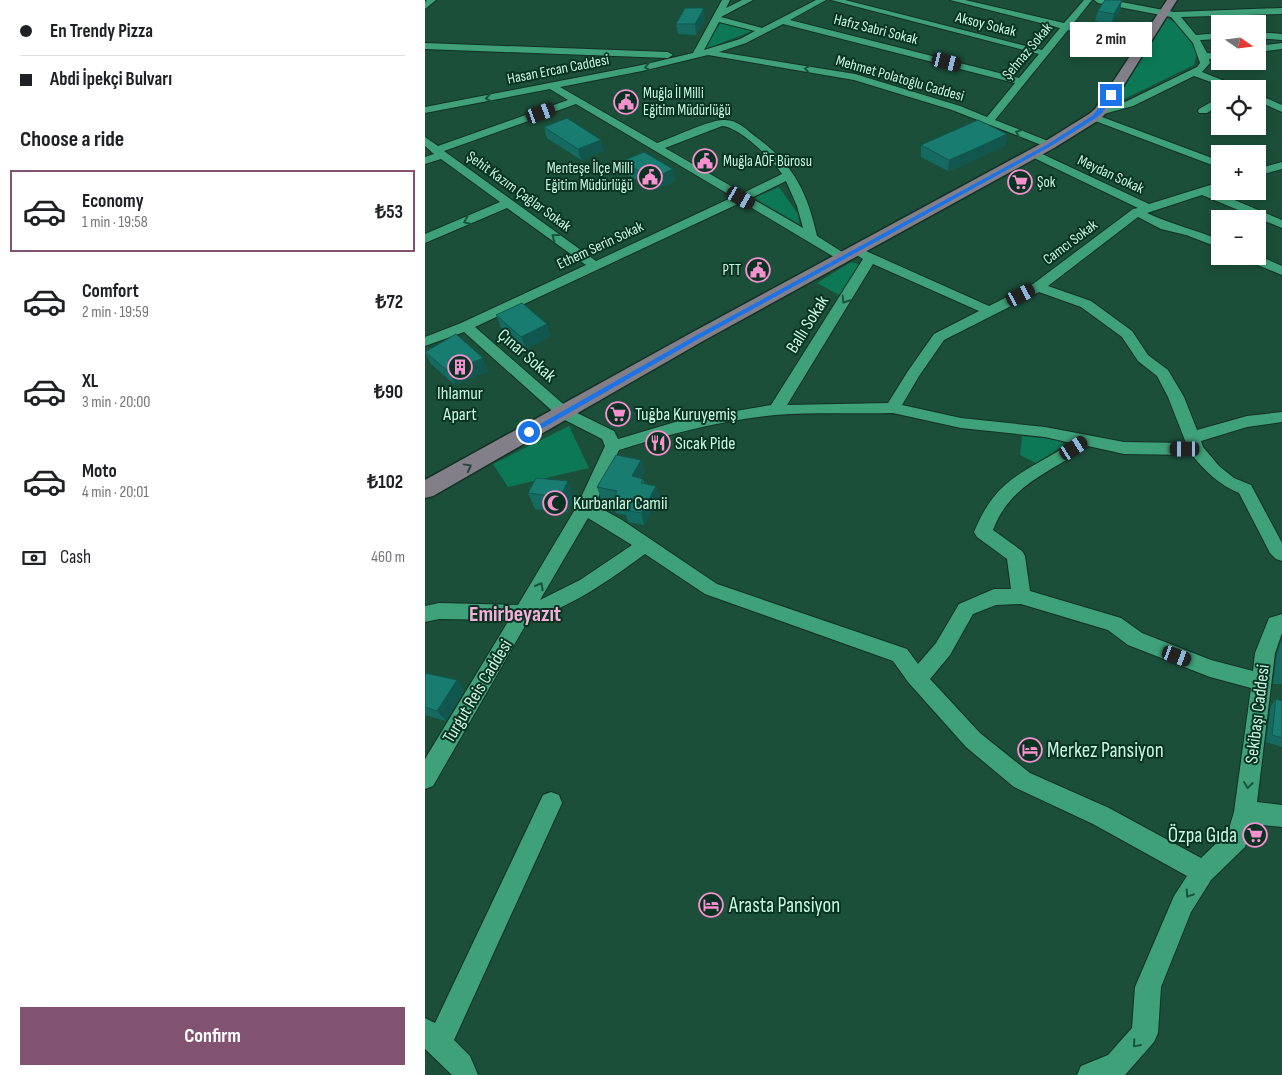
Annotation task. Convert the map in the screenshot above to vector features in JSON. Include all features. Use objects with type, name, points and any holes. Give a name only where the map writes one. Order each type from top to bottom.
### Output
[{"type":"main road","points":[[425,490],[849,254],[1034,154],[1097,114],[1144,45],[1169,14],[1172,0]]},
{"type":"street","points":[[425,6],[432,0]]},
{"type":"street","points":[[696,56],[726,0]]},
{"type":"street","points":[[717,16],[749,0]]},
{"type":"street","points":[[425,59],[429,46],[696,56],[743,41],[822,0]]},
{"type":"street","name":"Aksoy Sokak","points":[[835,0],[1044,53]]},
{"type":"street","points":[[954,0],[1144,45]]},
{"type":"street","name":"Şehnaz Sokak","points":[[989,121],[1088,0]]},
{"type":"street","points":[[1098,0],[1169,14],[1282,11]]},
{"type":"street","points":[[1097,114],[1129,104],[1196,73],[1205,63],[1204,55],[1194,39],[1169,14]]},
{"type":"street","points":[[717,16],[763,31]]},
{"type":"street","name":"Hafız Sabri Sokak","points":[[782,21],[1020,81]]},
{"type":"street","points":[[1266,34],[1282,37]]},
{"type":"street","points":[[1194,39],[1211,37]]},
{"type":"street","points":[[1266,48],[1282,46]]},
{"type":"street","name":"Mehmet Polatoğlu Caddesi","points":[[708,52],[855,77],[989,121],[1049,145]]},
{"type":"street","points":[[1266,55],[1282,54]]},
{"type":"street","points":[[1204,55],[1211,55]]},
{"type":"street","name":"Hasan Ercan Caddesi","points":[[425,110],[696,56]]},
{"type":"street","points":[[1196,73],[1215,80]]},
{"type":"street","points":[[550,85],[811,238],[849,254],[870,258],[989,311]]},
{"type":"street","points":[[425,161],[439,152],[575,101]]},
{"type":"street","points":[[1266,101],[1282,109]]},
{"type":"street","points":[[1203,111],[1211,106]]},
{"type":"street","points":[[1097,114],[1211,161]]},
{"type":"street","points":[[655,148],[721,123],[732,124],[775,156],[798,194],[808,219],[811,238]]},
{"type":"street","name":"Şehit Kazım Çağlar Sokak","points":[[425,140],[508,204],[595,266]]},
{"type":"street","name":"Meydan Sokak","points":[[1034,154],[1143,210],[1165,226],[1190,232],[1211,240]]},
{"type":"street","points":[[1266,170],[1282,165]]},
{"type":"street","name":"Ethem Serin Sokak","points":[[425,342],[466,326],[788,176]]},
{"type":"street","name":"Camcı Sokak","points":[[893,408],[913,374],[939,337],[1038,287],[1143,210],[1211,188]]},
{"type":"street","points":[[1203,191],[1282,224]]},
{"type":"street","points":[[425,239],[508,204]]},
{"type":"street","name":"Ballı Sokak","points":[[776,410],[870,258]]},
{"type":"street","points":[[1266,264],[1282,271]]},
{"type":"street","points":[[1038,287],[1086,304],[1127,334],[1143,358],[1163,374],[1176,397],[1194,443],[1213,470],[1228,482],[1245,489],[1276,548],[1282,554]]},
{"type":"street","name":"Çınar Sokak","points":[[466,326],[564,413]]},
{"type":"street","points":[[564,413],[607,435],[613,446],[682,425],[776,410],[893,408],[961,423],[1045,432],[1124,448],[1194,443],[1226,425],[1260,417],[1282,417]]},
{"type":"street","points":[[1021,596],[1016,556],[983,532],[990,512],[1003,494],[1017,481],[1049,464],[1086,440]]},
{"type":"street","name":"Turgut Reis Caddesi","points":[[425,779],[585,508],[613,446]]},
{"type":"street","points":[[585,508],[616,525],[711,588],[900,655],[917,679],[973,740],[1022,780],[1101,816],[1203,872]]},
{"type":"street","points":[[425,614],[439,611],[524,613],[536,610],[598,579],[644,545]]},
{"type":"street","points":[[917,679],[943,649],[966,609],[994,597],[1021,596],[1114,624],[1135,639],[1161,650],[1210,668],[1261,682]]},
{"type":"street","name":"Sekibaşı Caddesi","points":[[1090,1075],[1117,1065],[1145,1033],[1148,988],[1182,904],[1203,872],[1237,839],[1245,812],[1265,653],[1276,624],[1282,622]]},
{"type":"street","points":[[461,1072],[432,1038],[551,803]]},
{"type":"street","points":[[1245,812],[1282,816]]},
{"type":"green space","points":[[1165,18],[1176,23],[1188,37],[1197,53],[1194,65],[1114,104]]},
{"type":"green space","points":[[722,21],[755,30],[703,50]]},
{"type":"green space","points":[[779,187],[798,214],[799,224],[754,198]]},
{"type":"green space","points":[[851,262],[861,265],[841,296],[817,283]]},
{"type":"green space","points":[[569,426],[589,468],[508,487],[493,464]]},
{"type":"green space","points":[[1022,436],[1063,440],[1063,446],[1036,463],[1020,455]]},
{"type":"building","points":[[1105,0],[1122,0],[1114,14],[1098,11]]},
{"type":"building","points":[[685,8],[704,8],[695,24],[676,24]]},
{"type":"building","points":[[567,118],[601,140],[578,149],[544,127]]},
{"type":"building","points":[[978,120],[1007,134],[949,160],[921,145]]},
{"type":"building","points":[[644,152],[673,169],[652,179],[623,161]]},
{"type":"building","points":[[522,303],[547,324],[521,337],[496,315]]},
{"type":"building","points":[[456,334],[483,358],[449,372],[425,352]]},
{"type":"building","points":[[616,455],[641,460],[632,476],[643,479],[641,483],[656,486],[641,513],[625,510],[627,504],[612,501],[617,491],[597,487]]},
{"type":"building","points":[[536,478],[568,481],[560,497],[528,493]]},
{"type":"building","points":[[425,673],[457,680],[437,711],[425,707]]},
{"type":"building","points":[[1276,699],[1282,701],[1282,738],[1272,735]]},
{"type":"place","name":"Muğla İl Milli Eğitim Müdürlüğü","points":[[626,102]]},
{"type":"place","name":"Muğla AÖF Bürosu","points":[[705,161]]},
{"type":"place","name":"Menteşe İlçe Milli Eğitim Müdürlüğü","points":[[650,177]]},
{"type":"place","name":"Şok","points":[[1020,182]]},
{"type":"place","name":"PTT","points":[[758,270]]},
{"type":"place","name":"Ihlamur Apart","points":[[460,367]]},
{"type":"place","name":"Tuğba Kuruyemiş","points":[[618,414]]},
{"type":"place","name":"Sıcak Pide","points":[[658,443]]},
{"type":"place","name":"Kurbanlar Camii","points":[[555,503]]},
{"type":"place","name":"Merkez Pansiyon","points":[[1030,750]]},
{"type":"place","name":"Özpa Gıda","points":[[1255,835]]},
{"type":"place","name":"Arasta Pansiyon","points":[[711,905]]},
{"type":"district","name":"Emirbeyazıt","points":[[515,613]]},
{"type":"route","points":[[529,432],[697,337],[1049,145],[1101,112],[1111,95]]}]
